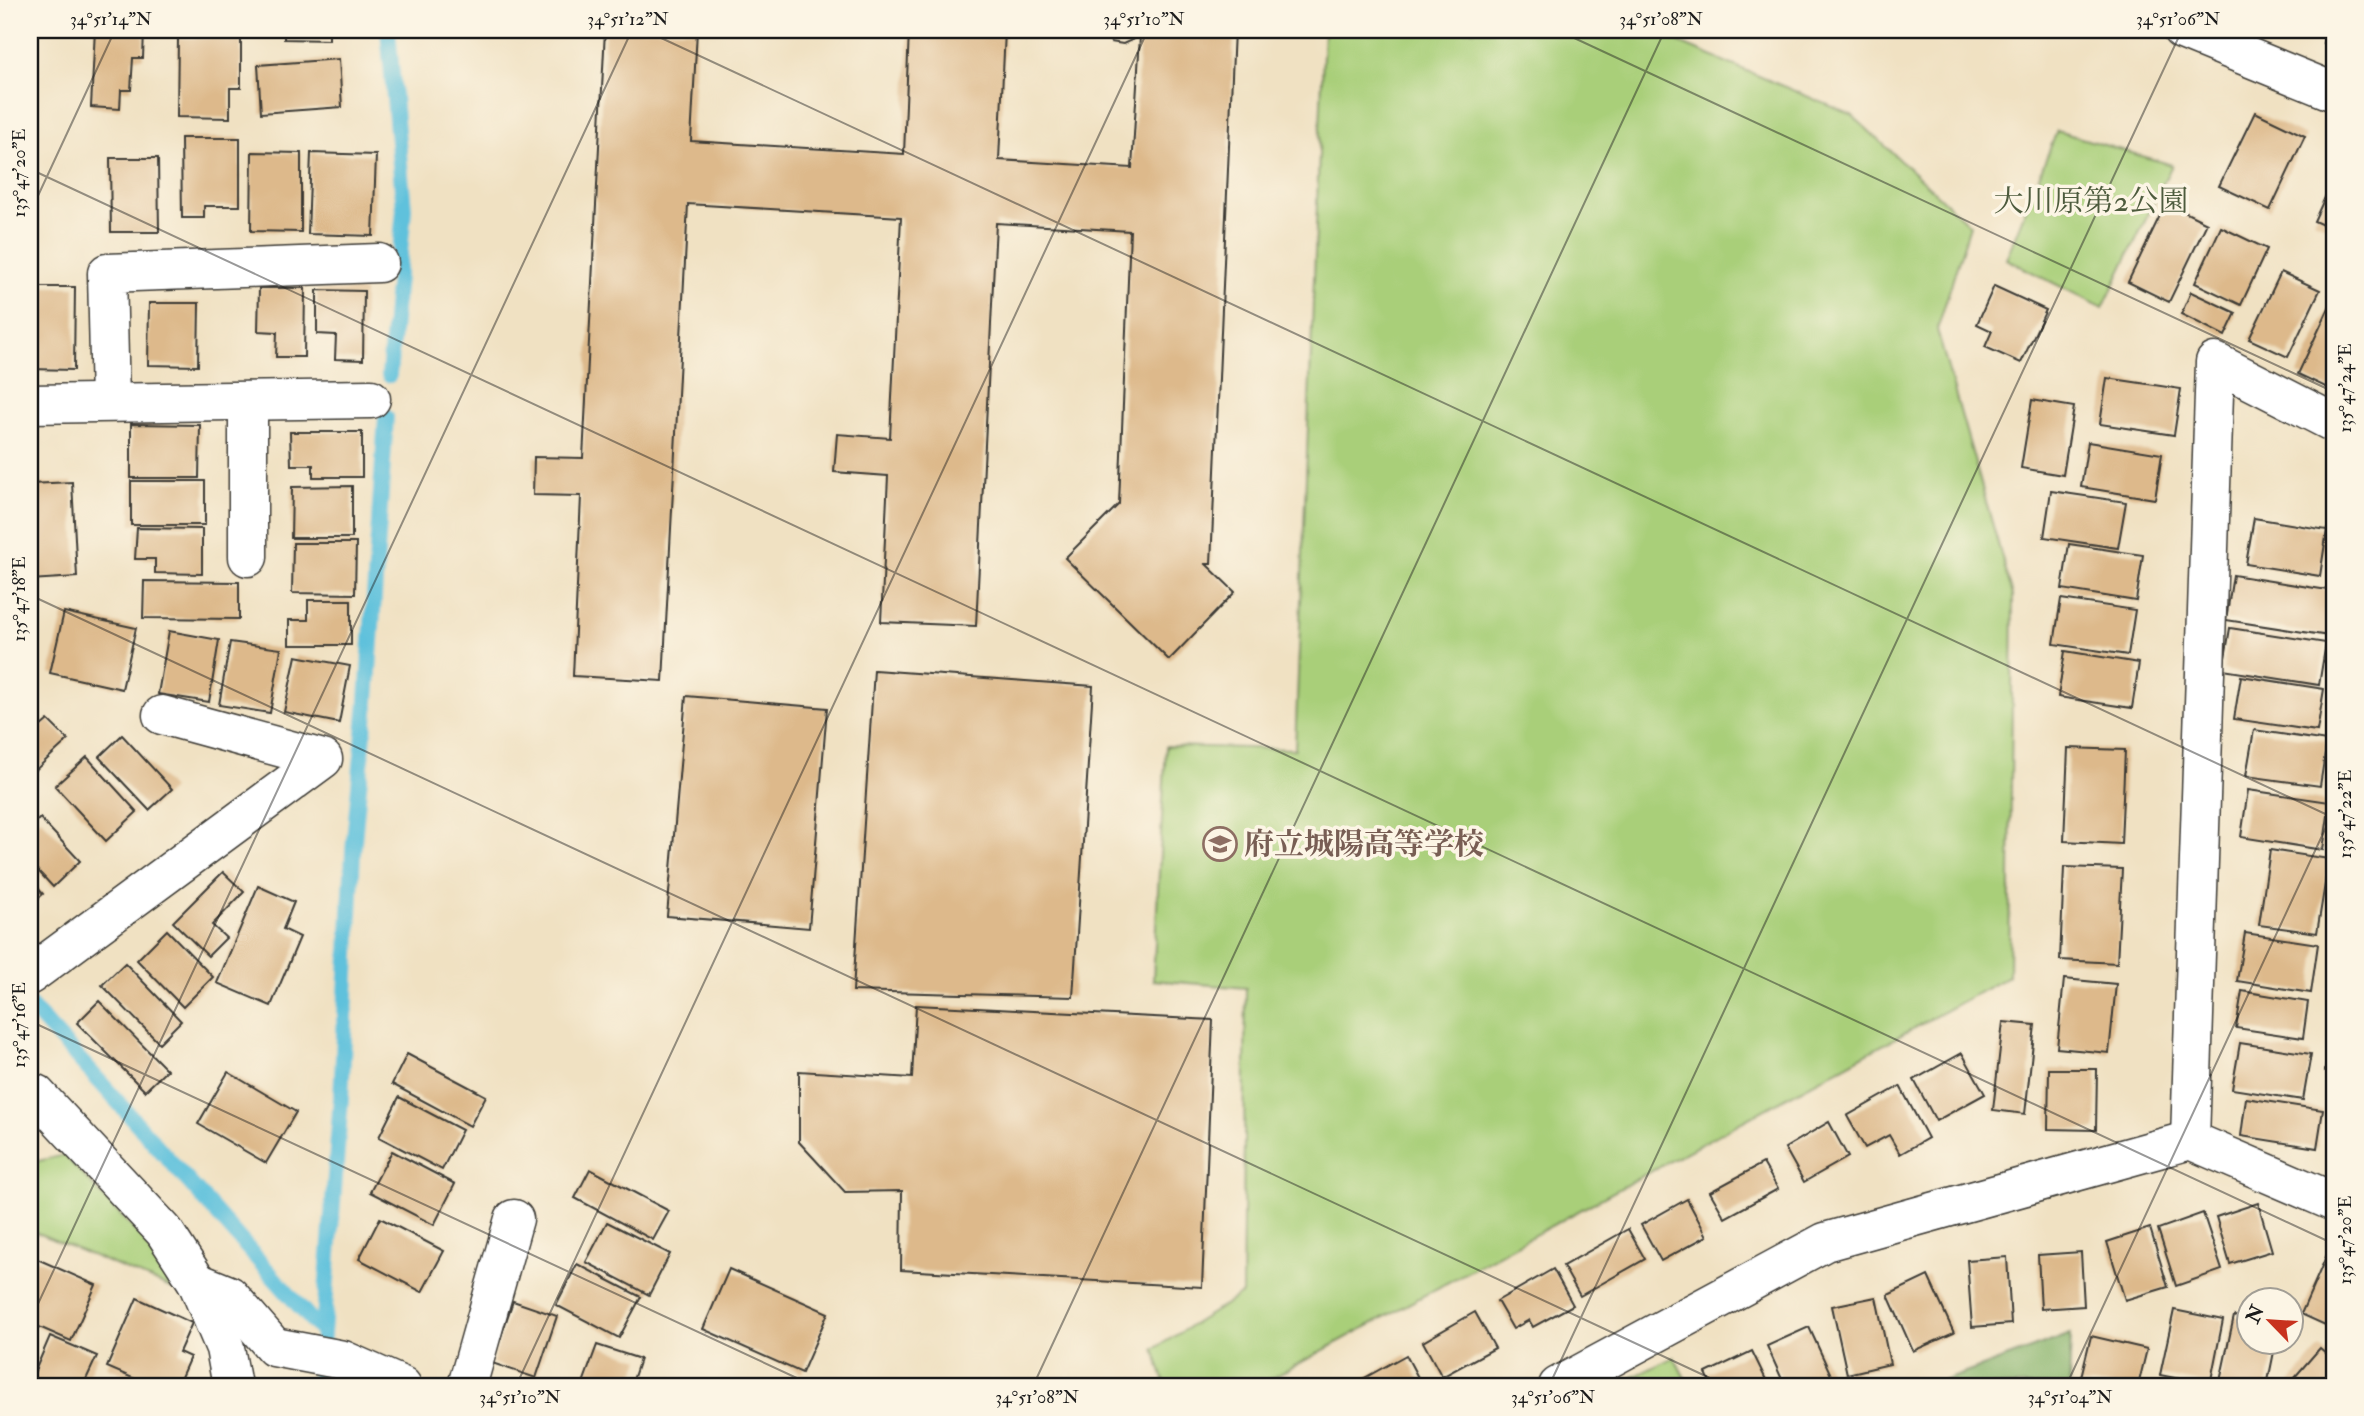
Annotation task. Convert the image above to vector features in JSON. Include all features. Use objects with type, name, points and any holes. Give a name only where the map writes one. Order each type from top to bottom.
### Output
[{"type":"street","points":[[2182,30],[2334,92]]},
{"type":"street","points":[[110,402],[107,273],[379,263]]},
{"type":"street","points":[[2190,1140],[2215,362],[2334,423]]},
{"type":"street","points":[[30,404],[371,399]]},
{"type":"street","points":[[248,401],[248,557]]},
{"type":"street","points":[[32,974],[323,759],[162,715]]},
{"type":"street","points":[[32,1101],[164,1231],[197,1282],[225,1348],[232,1386]]},
{"type":"street","points":[[1558,1386],[1825,1242],[2190,1140],[2334,1202]]},
{"type":"street","points":[[467,1386],[514,1219]]},
{"type":"street","points":[[197,1282],[229,1294],[274,1347],[343,1360],[402,1386]]},
{"type":"green space","points":[[1324,30],[1649,30],[1852,115],[1970,225],[1937,330],[2013,596],[2009,976],[1258,1386],[1166,1386],[1154,1349],[1242,1294],[1246,988],[1153,980],[1166,746],[1295,749]]},
{"type":"green space","name":"大川原第2公園","points":[[2057,131],[2172,165],[2103,308],[2006,259]]},
{"type":"green space","points":[[64,1155],[143,1239],[173,1289],[30,1230],[30,1180],[34,1162]]},
{"type":"green space","points":[[2071,1334],[2069,1386],[1930,1386]]},
{"type":"green space","points":[[1674,1357],[1689,1386],[1628,1386],[1625,1381]]},
{"type":"building","points":[[95,30],[144,30],[143,58],[133,58],[131,90],[121,90],[120,109],[91,107]]},
{"type":"building","points":[[284,30],[329,30],[329,40],[284,39]]},
{"type":"building","points":[[605,30],[697,30],[691,141],[904,154],[909,30],[1005,30],[999,160],[1132,168],[1140,36],[1123,44],[1111,42],[1099,30],[1234,30],[1211,564],[1206,564],[1235,592],[1169,660],[1065,558],[1119,504],[1130,231],[996,223],[976,626],[881,622],[888,476],[834,472],[837,434],[890,438],[901,217],[688,204],[663,681],[573,676],[581,496],[533,495],[534,457],[583,458]]},
{"type":"building","points":[[2329,30],[2334,30],[2334,47],[2323,43]]},
{"type":"building","points":[[178,38],[241,38],[241,88],[230,88],[230,118],[177,117]]},
{"type":"building","points":[[339,59],[342,107],[261,113],[258,65]]},
{"type":"building","points":[[2255,112],[2305,136],[2270,210],[2219,186]]},
{"type":"building","points":[[181,138],[240,138],[240,206],[204,206],[204,218],[182,218]]},
{"type":"building","points":[[252,152],[301,153],[301,232],[251,231]]},
{"type":"building","points":[[311,153],[376,155],[373,236],[308,234]]},
{"type":"building","points":[[110,158],[158,158],[159,232],[111,232]]},
{"type":"building","points":[[2334,178],[2334,230],[2314,221]]},
{"type":"building","points":[[2166,203],[2207,223],[2169,302],[2128,282]]},
{"type":"building","points":[[2221,227],[2267,249],[2241,305],[2195,283]]},
{"type":"building","points":[[2281,272],[2320,290],[2288,357],[2249,339]]},
{"type":"building","points":[[1994,286],[2046,310],[2021,363],[1985,347],[1992,331],[1977,324]]},
{"type":"building","points":[[30,287],[75,287],[74,370],[30,369]]},
{"type":"building","points":[[259,288],[305,288],[304,357],[276,357],[277,332],[258,331]]},
{"type":"building","points":[[317,290],[364,291],[363,360],[335,359],[336,335],[317,334]]},
{"type":"building","points":[[2191,292],[2236,313],[2225,336],[2181,314]]},
{"type":"building","points":[[2334,297],[2334,391],[2298,374]]},
{"type":"building","points":[[149,303],[199,303],[198,366],[148,365]]},
{"type":"building","points":[[2107,378],[2181,389],[2174,435],[2100,424]]},
{"type":"building","points":[[2032,400],[2074,407],[2063,475],[2021,468]]},
{"type":"building","points":[[131,424],[200,425],[199,478],[131,478]]},
{"type":"building","points":[[290,432],[362,432],[362,477],[313,477],[313,465],[291,465]]},
{"type":"building","points":[[2088,442],[2162,454],[2155,499],[2081,487]]},
{"type":"building","points":[[131,481],[205,481],[205,525],[131,525]]},
{"type":"building","points":[[72,482],[77,577],[30,580],[30,484]]},
{"type":"building","points":[[352,486],[352,538],[291,538],[292,487]]},
{"type":"building","points":[[2051,491],[2126,502],[2118,548],[2044,537]]},
{"type":"building","points":[[2254,518],[2327,530],[2320,576],[2246,564]]},
{"type":"building","points":[[137,528],[202,529],[202,574],[155,573],[155,559],[135,559]]},
{"type":"building","points":[[293,543],[356,543],[355,594],[292,593]]},
{"type":"building","points":[[2069,544],[2143,555],[2136,601],[2062,589]]},
{"type":"building","points":[[2233,575],[2334,591],[2329,636],[2226,620]]},
{"type":"building","points":[[144,581],[239,582],[239,619],[143,618]]},
{"type":"building","points":[[2061,599],[2135,610],[2128,655],[2054,644]]},
{"type":"building","points":[[308,600],[351,600],[351,645],[289,645],[289,620],[308,620]]},
{"type":"building","points":[[64,612],[136,628],[122,689],[50,673]]},
{"type":"building","points":[[2230,628],[2326,643],[2319,685],[2223,670]]},
{"type":"building","points":[[169,631],[219,640],[209,702],[158,694]]},
{"type":"building","points":[[230,642],[281,649],[270,713],[219,705]]},
{"type":"building","points":[[2065,651],[2139,663],[2132,708],[2058,697]]},
{"type":"building","points":[[296,656],[350,666],[339,723],[284,712]]},
{"type":"building","points":[[874,670],[1093,686],[1073,997],[853,991]]},
{"type":"building","points":[[2241,676],[2324,689],[2317,731],[2234,719]]},
{"type":"building","points":[[686,696],[827,708],[809,928],[667,916]]},
{"type":"building","points":[[30,714],[41,726],[48,720],[68,740],[30,775]]},
{"type":"building","points":[[2254,730],[2327,741],[2320,786],[2246,776]]},
{"type":"building","points":[[122,735],[172,789],[149,810],[99,757]]},
{"type":"building","points":[[2068,748],[2125,750],[2121,844],[2064,841]]},
{"type":"building","points":[[87,757],[137,812],[106,841],[55,786]]},
{"type":"building","points":[[2248,790],[2330,802],[2323,850],[2241,837]]},
{"type":"building","points":[[40,818],[80,861],[53,887],[30,862],[30,828]]},
{"type":"building","points":[[2270,850],[2329,859],[2317,933],[2259,925]]},
{"type":"building","points":[[2064,867],[2122,869],[2117,963],[2060,960]]},
{"type":"building","points":[[223,872],[244,892],[212,925],[226,938],[208,956],[173,922]]},
{"type":"building","points":[[30,879],[43,894],[30,906]]},
{"type":"building","points":[[258,886],[294,902],[283,929],[300,937],[271,1006],[217,983]]},
{"type":"building","points":[[167,930],[213,977],[183,1007],[137,960]]},
{"type":"building","points":[[2245,933],[2318,944],[2311,993],[2237,981]]},
{"type":"building","points":[[125,963],[181,1021],[159,1043],[102,985]]},
{"type":"building","points":[[2064,979],[2116,984],[2109,1053],[2057,1048]]},
{"type":"building","points":[[2242,991],[2308,1002],[2303,1038],[2236,1028]]},
{"type":"building","points":[[99,1001],[167,1070],[145,1091],[77,1023]]},
{"type":"building","points":[[916,1005],[1213,1020],[1202,1287],[901,1270],[902,1191],[845,1192],[799,1142],[799,1071],[912,1078]]},
{"type":"building","points":[[2003,1022],[2035,1025],[2025,1114],[1993,1110]]},
{"type":"building","points":[[2334,1029],[2334,1073],[2325,1071]]},
{"type":"building","points":[[2240,1043],[2311,1054],[2303,1100],[2232,1089]]},
{"type":"building","points":[[1962,1053],[1985,1094],[1936,1121],[1914,1080]]},
{"type":"building","points":[[407,1054],[486,1096],[470,1126],[392,1084]]},
{"type":"building","points":[[2049,1069],[2097,1069],[2096,1130],[2048,1129]]},
{"type":"building","points":[[228,1072],[296,1112],[266,1163],[198,1124]]},
{"type":"building","points":[[1900,1086],[1928,1138],[1900,1154],[1889,1135],[1865,1148],[1847,1116]]},
{"type":"building","points":[[399,1097],[462,1130],[442,1170],[379,1137]]},
{"type":"building","points":[[2246,1098],[2323,1110],[2317,1148],[2241,1136]]},
{"type":"building","points":[[1829,1122],[1848,1157],[1804,1182],[1785,1148]]},
{"type":"building","points":[[392,1151],[455,1184],[434,1225],[370,1192]]},
{"type":"building","points":[[1763,1163],[1778,1189],[1725,1218],[1710,1192]]},
{"type":"building","points":[[590,1169],[669,1211],[653,1240],[575,1198]]},
{"type":"building","points":[[1687,1199],[1707,1236],[1661,1261],[1641,1225]]},
{"type":"building","points":[[2258,1203],[2272,1251],[2230,1264],[2216,1217]]},
{"type":"building","points":[[2203,1213],[2222,1270],[2176,1286],[2158,1229]]},
{"type":"building","points":[[380,1218],[444,1251],[422,1292],[359,1259]]},
{"type":"building","points":[[607,1222],[670,1254],[649,1295],[586,1262]]},
{"type":"building","points":[[2150,1228],[2168,1287],[2125,1300],[2107,1242]]},
{"type":"building","points":[[1628,1229],[1645,1259],[1580,1296],[1563,1266]]},
{"type":"building","points":[[2329,1250],[2334,1253],[2334,1329],[2304,1315],[2304,1307]]},
{"type":"building","points":[[2081,1252],[2084,1306],[2041,1309],[2038,1255]]},
{"type":"building","points":[[2007,1257],[2011,1324],[1972,1327],[1967,1260]]},
{"type":"building","points":[[35,1258],[96,1285],[71,1341],[30,1323],[30,1270]]},
{"type":"building","points":[[577,1264],[641,1297],[619,1338],[556,1305]]},
{"type":"building","points":[[729,1269],[828,1313],[802,1373],[703,1329]]},
{"type":"building","points":[[1553,1269],[1573,1305],[1533,1327],[1529,1320],[1513,1329],[1497,1301]]},
{"type":"building","points":[[1928,1276],[1954,1333],[1913,1351],[1888,1295]]},
{"type":"building","points":[[1876,1297],[1890,1364],[1847,1374],[1832,1306]]},
{"type":"building","points":[[137,1298],[192,1323],[179,1352],[190,1357],[178,1384],[168,1379],[164,1386],[151,1386],[107,1367]]},
{"type":"building","points":[[513,1301],[557,1316],[536,1378],[492,1363]]},
{"type":"building","points":[[2174,1310],[2223,1320],[2210,1385],[2160,1375]]},
{"type":"building","points":[[1475,1312],[1495,1348],[1442,1377],[1423,1342]]},
{"type":"building","points":[[2234,1316],[2234,1356],[2273,1356],[2267,1386],[2219,1386]]},
{"type":"building","points":[[1809,1327],[1836,1386],[1785,1386],[1767,1346]]},
{"type":"building","points":[[50,1336],[97,1356],[83,1386],[46,1386],[31,1380]]},
{"type":"building","points":[[2091,1336],[2147,1349],[2138,1386],[2079,1385]]},
{"type":"building","points":[[597,1345],[640,1359],[631,1386],[582,1386]]},
{"type":"building","points":[[2320,1348],[2334,1360],[2334,1386],[2287,1386]]},
{"type":"building","points":[[1752,1351],[1769,1386],[1712,1386],[1706,1373]]},
{"type":"building","points":[[1406,1355],[1422,1385],[1350,1386]]},
{"type":"waterway","points":[[388,30],[404,209],[389,375]]},
{"type":"waterway","points":[[323,1333],[341,1098],[353,852],[367,701],[386,417]]},
{"type":"waterway","points":[[30,1006],[323,1333],[319,1386]]},
{"type":"place","name":"府立城陽高等学校","points":[[1220,844]]}]
